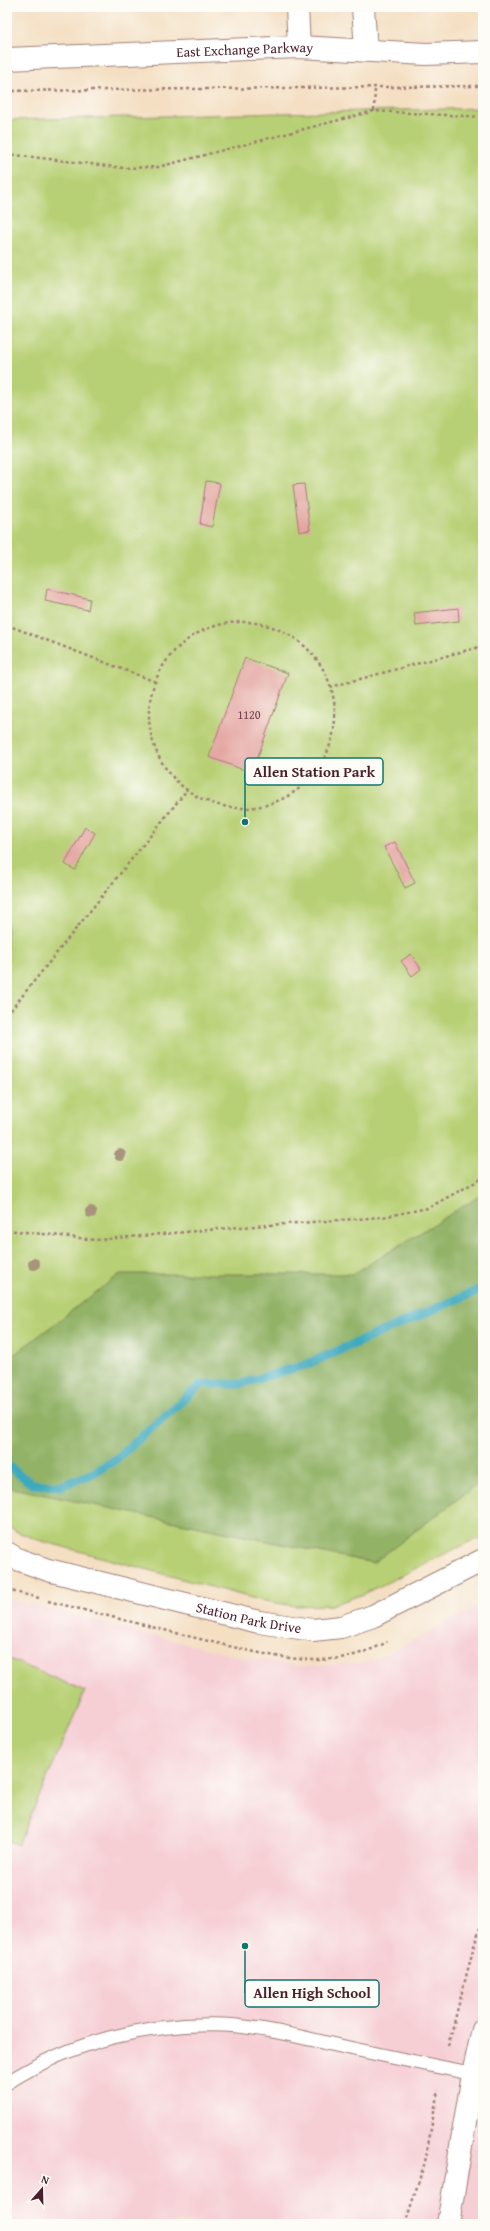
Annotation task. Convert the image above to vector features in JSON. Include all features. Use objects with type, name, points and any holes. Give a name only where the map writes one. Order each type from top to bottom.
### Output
[{"type":"street","points":[[297,7],[300,48]]},
{"type":"street","points":[[363,7],[366,50]]},
{"type":"street","name":"East Exchange Parkway","points":[[7,59],[300,48],[426,54],[483,52]]},
{"type":"street","name":"Station Park Drive","points":[[7,1553],[33,1566],[56,1572],[259,1622],[313,1630],[341,1627],[378,1614],[483,1560]]},
{"type":"street","points":[[448,2224],[478,2075],[483,2030]]},
{"type":"lane","points":[[7,2083],[40,2063],[102,2040],[147,2030],[210,2026],[271,2031],[478,2075]]},
{"type":"path","points":[[7,91],[483,86]]},
{"type":"path","points":[[374,111],[375,88]]},
{"type":"path","points":[[7,154],[124,168],[158,166],[374,111],[483,117]]},
{"type":"path","points":[[238,622],[268,626],[295,639],[317,659],[330,687],[335,716],[331,745],[316,772],[294,793],[265,806],[233,808],[203,800],[177,782],[158,756],[149,726],[150,695],[156,682],[162,666],[182,643],[208,628],[238,622]]},
{"type":"path","points":[[7,625],[156,682]]},
{"type":"path","points":[[330,687],[483,646]]},
{"type":"path","points":[[7,1015],[187,790]]},
{"type":"path","points":[[7,1230],[96,1240],[241,1227],[383,1217],[428,1208],[483,1178]]},
{"type":"shaded area","points":[[7,1599],[241,1657],[303,1667],[370,1662],[483,1604],[483,2224],[7,2224]]},
{"type":"green space","points":[[483,108],[483,1538],[471,1541],[364,1594],[331,1605],[295,1606],[259,1600],[38,1540],[15,1531],[7,1524],[7,120]]},
{"type":"green space","points":[[483,1194],[483,1480],[373,1563],[7,1487],[7,1360],[120,1274],[353,1274]]},
{"type":"green space","points":[[7,1658],[85,1691],[18,1845],[7,1840]]},
{"type":"building","points":[[206,481],[220,483],[212,527],[200,524]]},
{"type":"building","points":[[304,484],[310,530],[299,532],[293,485]]},
{"type":"building","points":[[47,589],[90,599],[88,610],[45,601]]},
{"type":"building","points":[[458,608],[459,621],[416,626],[414,613]]},
{"type":"building","points":[[245,658],[288,673],[252,773],[209,757]]},
{"type":"building","points":[[85,827],[95,833],[75,870],[65,864]]},
{"type":"building","points":[[395,842],[415,883],[405,888],[384,847]]},
{"type":"building","points":[[411,954],[421,969],[412,976],[401,961]]},
{"type":"waterway","points":[[7,1465],[32,1484],[60,1486],[91,1474],[115,1460],[201,1384],[240,1384],[305,1365],[483,1288]]},
{"type":"place","name":"Allen Station Park","points":[[245,822]]},
{"type":"place","name":"Allen High School","points":[[245,1946]]}]
